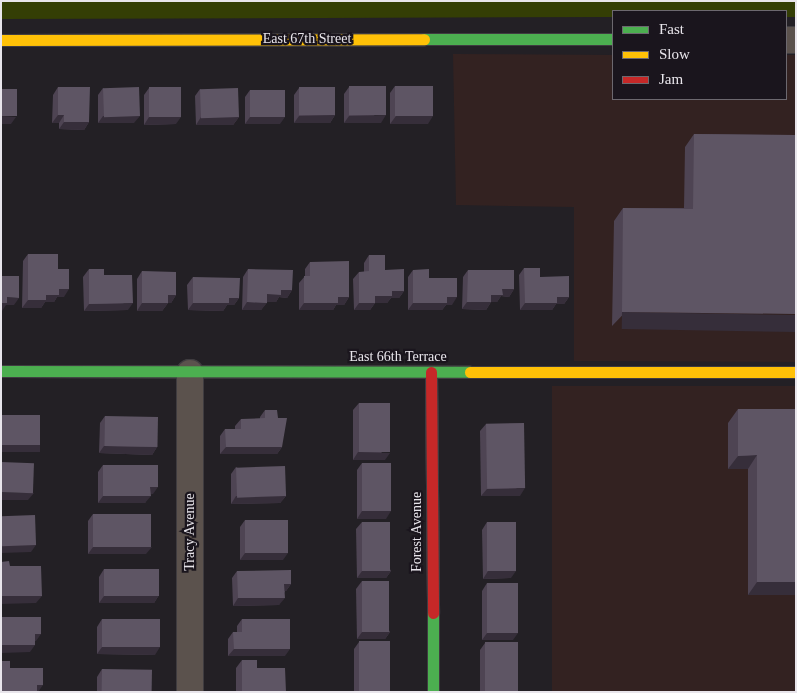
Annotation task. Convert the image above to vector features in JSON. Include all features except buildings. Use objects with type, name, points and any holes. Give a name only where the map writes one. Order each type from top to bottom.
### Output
[{"type":"street","name":"East 67th Street","points":[[1,40],[612,39]]},
{"type":"street","name":"East 66th Terrace","points":[[1,371],[190,373],[796,372]]},
{"type":"street","name":"Forest Avenue","points":[[431,372],[434,692]]},
{"type":"street","name":"Tracy Avenue","points":[[190,373],[190,692]]},
{"type":"shaded area","points":[[453,54],[612,55],[612,100],[787,100],[787,55],[796,55],[796,362],[574,361],[574,207],[456,205]]},
{"type":"shaded area","points":[[552,386],[796,386],[796,692],[552,692]]},
{"type":"green space","points":[[1,1],[796,1],[796,17],[787,17],[787,10],[612,10],[612,17],[1,19]]},
{"type":"traffic: fast","points":[[424,39],[612,39]]},
{"type":"traffic: fast","points":[[1,371],[470,372]]},
{"type":"traffic: fast","points":[[433,613],[433,692]]},
{"type":"traffic: slow","points":[[1,40],[424,39]]},
{"type":"traffic: slow","points":[[470,372],[796,372]]},
{"type":"traffic: jam","points":[[431,372],[433,613]]}]
